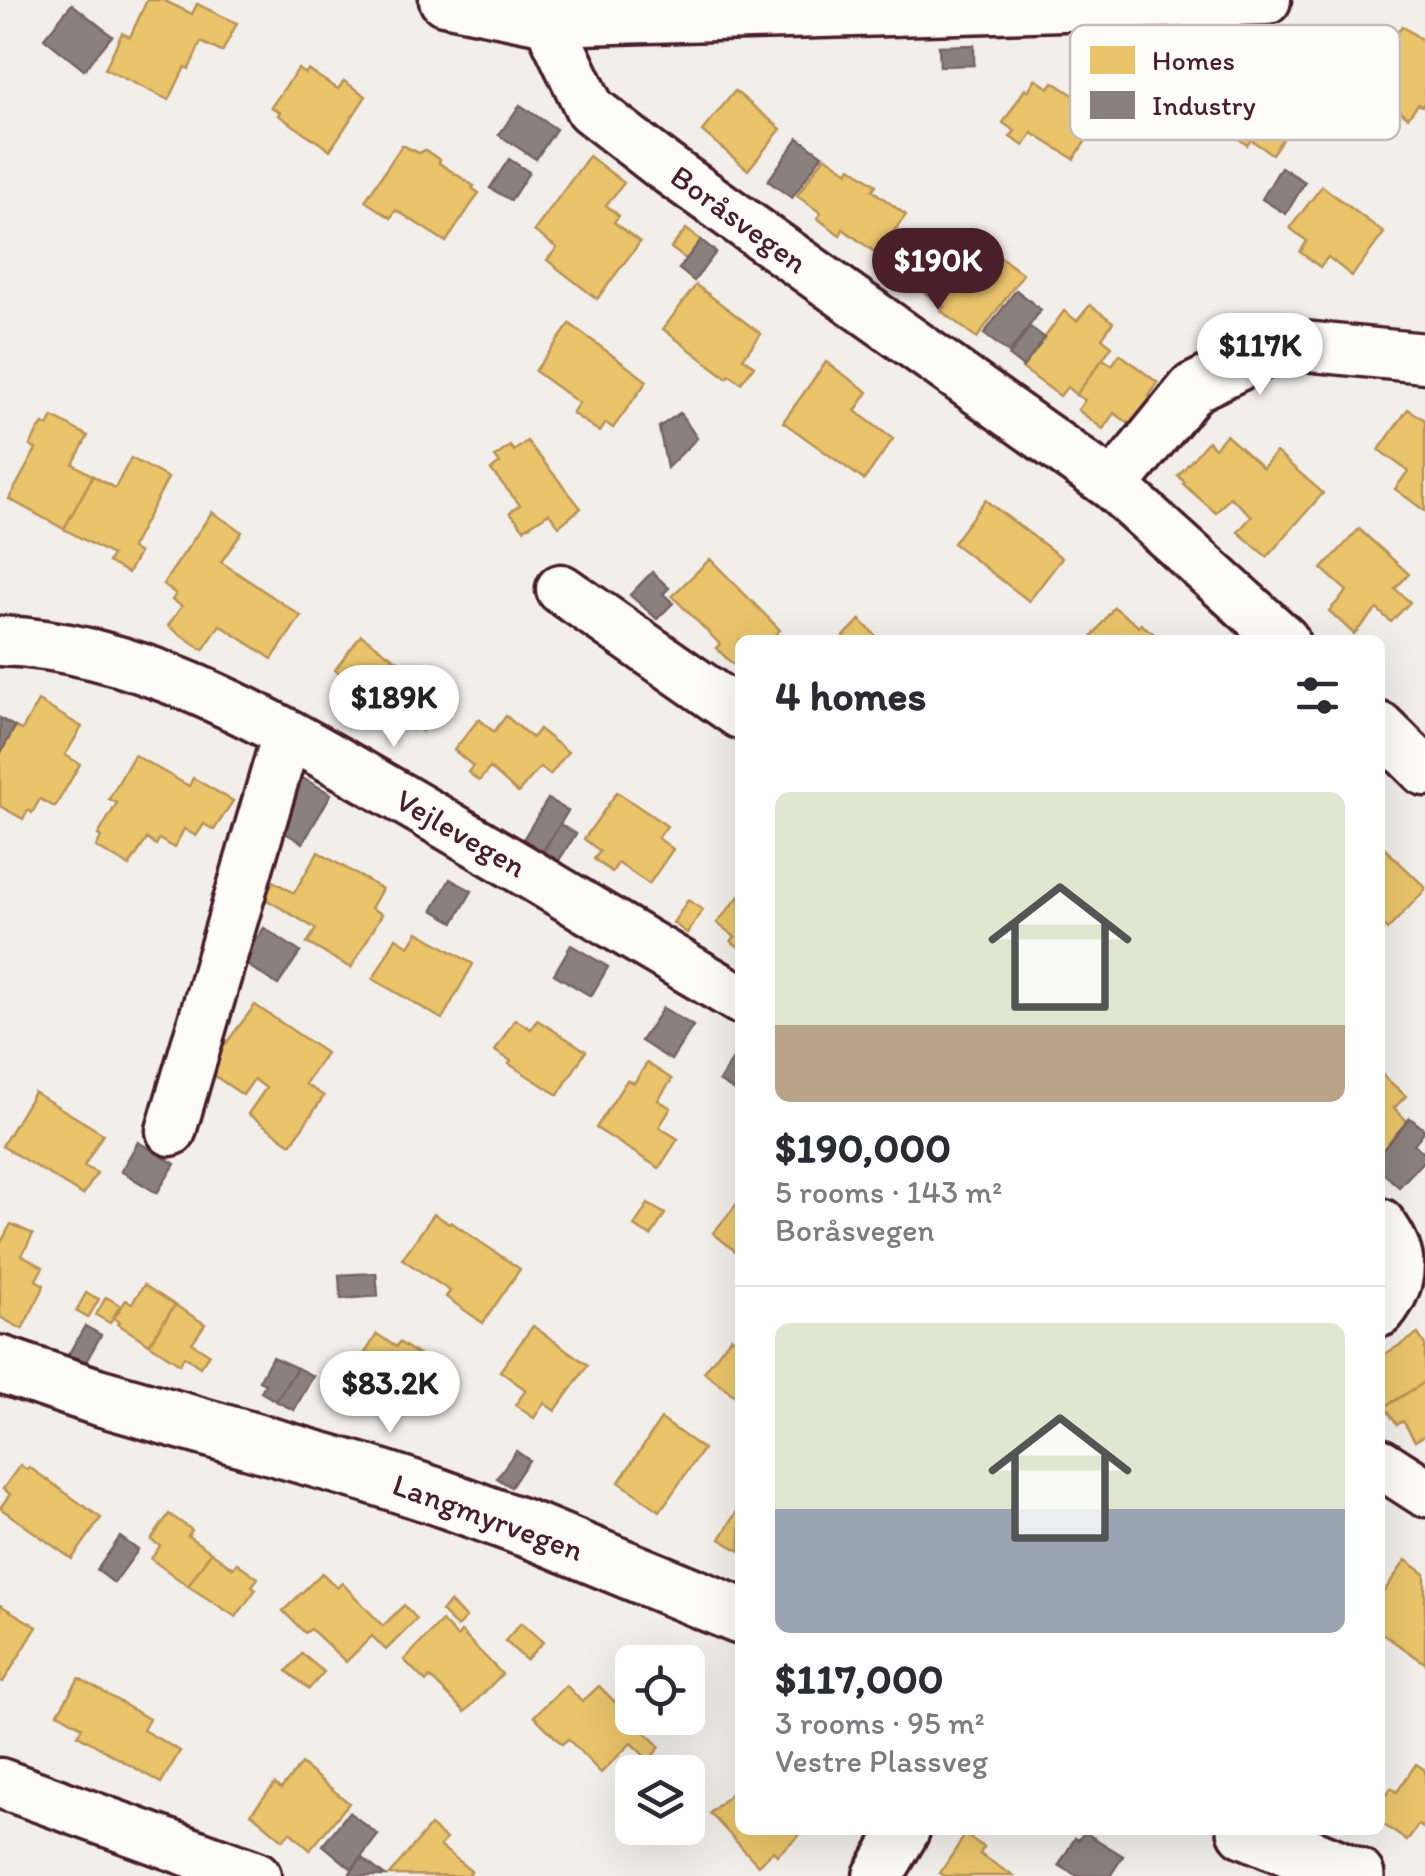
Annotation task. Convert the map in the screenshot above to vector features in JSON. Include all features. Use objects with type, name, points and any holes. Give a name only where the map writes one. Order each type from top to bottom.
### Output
[{"type":"main road","name":"Langmyrvegen","points":[[0,1364],[114,1402],[436,1496],[538,1533],[735,1614]]},
{"type":"main road","points":[[1253,1835],[1293,1864],[1356,1876]]},
{"type":"street","points":[[444,0],[548,21],[1266,0]]},
{"type":"street","name":"Boråsvegen","points":[[548,21],[590,109],[1113,486],[1278,635]]},
{"type":"street","points":[[1113,486],[1193,388],[1283,344],[1425,358]]},
{"type":"street","points":[[561,588],[735,710]]},
{"type":"street","name":"Vejlevegen","points":[[0,641],[72,650],[196,688],[288,734],[735,996]]},
{"type":"street","points":[[1385,733],[1425,771]]},
{"type":"street","points":[[171,1131],[288,734]]},
{"type":"street","points":[[1385,1232],[1396,1248],[1399,1280],[1385,1306]]},
{"type":"street","points":[[1385,1466],[1425,1492]]},
{"type":"street","points":[[0,1783],[256,1876]]},
{"type":"street","points":[[878,1876],[902,1835]]},
{"type":"building: Homes","points":[[147,0],[163,0],[192,14],[197,4],[237,23],[222,52],[201,42],[169,100],[105,69],[122,33],[130,37]]},
{"type":"building: Homes","points":[[1402,26],[1425,42],[1425,101],[1408,117],[1400,111]]},
{"type":"building: Homes","points":[[298,69],[305,74],[308,70],[338,89],[344,81],[366,96],[330,150],[271,107]]},
{"type":"building: Homes","points":[[1035,79],[1049,88],[1053,82],[1070,93],[1070,140],[1086,140],[1074,159],[1032,133],[1024,146],[1010,137],[1015,131],[1003,123],[1025,89],[1028,91]]},
{"type":"building: Homes","points":[[735,91],[781,129],[748,170],[702,131]]},
{"type":"building: Homes","points":[[1251,140],[1282,140],[1272,154]]},
{"type":"building: Homes","points":[[402,145],[419,153],[425,150],[479,193],[446,242],[396,210],[391,218],[365,201]]},
{"type":"building: Homes","points":[[589,156],[624,183],[606,205],[619,216],[614,222],[640,242],[597,299],[547,260],[557,248],[534,231]]},
{"type":"building: Homes","points":[[825,156],[848,172],[851,167],[876,185],[872,190],[906,215],[877,254],[843,229],[840,235],[817,218],[821,213],[797,196]]},
{"type":"building: Homes","points":[[1322,186],[1384,233],[1352,276],[1328,257],[1320,267],[1300,252],[1307,241],[1290,228]]},
{"type":"building: Homes","points":[[686,229],[701,240],[686,259],[671,248]]},
{"type":"building: Homes","points":[[935,245],[970,271],[987,247],[1023,274],[977,338],[909,281]]},
{"type":"building: Homes","points":[[696,285],[761,334],[743,358],[754,366],[741,383],[730,375],[727,378],[663,329]]},
{"type":"building: Homes","points":[[1090,305],[1113,322],[1102,338],[1112,346],[1076,395],[1067,387],[1060,396],[1022,368],[1064,311],[1077,321]]},
{"type":"building: Homes","points":[[570,324],[647,381],[613,428],[606,423],[600,432],[572,413],[579,403],[535,371]]},
{"type":"building: Homes","points":[[1120,354],[1158,383],[1131,425],[1114,413],[1103,429],[1078,410],[1085,400],[1076,395],[1103,359],[1112,365]]},
{"type":"building: Homes","points":[[826,362],[868,392],[855,411],[893,439],[864,480],[783,422]]},
{"type":"building: Homes","points":[[1408,409],[1425,420],[1425,511],[1395,489],[1408,471],[1379,450]]},
{"type":"building: Homes","points":[[53,417],[88,436],[73,464],[93,476],[64,529],[9,499],[36,449],[30,446],[38,430],[43,424],[48,426]]},
{"type":"building: Homes","points":[[1226,435],[1263,468],[1276,452],[1323,493],[1267,557],[1238,532],[1252,516],[1230,497],[1216,513],[1178,476],[1208,441],[1215,448]]},
{"type":"building: Homes","points":[[527,441],[581,508],[559,526],[549,513],[524,529],[510,512],[520,505],[491,470],[500,463],[495,457],[510,446],[514,451]]},
{"type":"building: Homes","points":[[131,458],[168,478],[131,548],[139,553],[128,573],[108,562],[112,555],[64,529],[93,476],[115,488]]},
{"type":"building: Homes","points":[[985,500],[1062,558],[1029,601],[953,543]]},
{"type":"building: Homes","points":[[212,512],[242,532],[221,562],[301,616],[272,659],[220,625],[203,650],[168,626],[182,606],[172,600],[176,594],[163,584]]},
{"type":"building: Homes","points":[[1359,529],[1409,574],[1395,589],[1410,602],[1391,622],[1377,609],[1354,634],[1329,611],[1347,591],[1322,569]]},
{"type":"building: Homes","points":[[710,559],[780,630],[775,635],[735,635],[735,666],[716,648],[720,644],[672,596]]},
{"type":"building: Homes","points":[[1114,607],[1155,635],[1094,635]]},
{"type":"building: Homes","points":[[860,620],[875,635],[845,635]]},
{"type":"building: Homes","points":[[361,635],[441,691],[423,715],[430,720],[422,731],[415,727],[413,730],[388,711],[381,721],[361,707],[368,697],[335,670]]},
{"type":"building: Homes","points":[[38,701],[82,727],[65,755],[80,764],[55,807],[40,799],[23,819],[0,806],[0,754],[15,727],[22,730]]},
{"type":"building: Homes","points":[[506,716],[532,738],[539,729],[568,752],[550,775],[540,767],[518,793],[490,768],[479,781],[468,772],[473,766],[454,750],[479,719],[494,732]]},
{"type":"building: Homes","points":[[134,755],[189,786],[193,778],[233,801],[214,830],[204,824],[196,836],[184,829],[174,848],[159,839],[156,845],[147,839],[129,866],[96,847],[101,837],[98,835],[117,803],[109,799]]},
{"type":"building: Homes","points":[[617,792],[667,826],[658,838],[673,849],[649,884],[618,863],[612,872],[594,859],[600,851],[584,839]]},
{"type":"building: Homes","points":[[1385,849],[1425,887],[1385,928]]},
{"type":"building: Homes","points":[[318,852],[382,889],[371,908],[382,914],[351,968],[307,943],[316,929],[264,898],[273,881],[294,893]]},
{"type":"building: Homes","points":[[688,900],[703,910],[687,933],[673,923]]},
{"type":"building: Homes","points":[[735,901],[735,937],[717,923]]},
{"type":"building: Homes","points":[[418,932],[473,964],[442,1019],[373,979],[396,938],[409,946]]},
{"type":"building: Homes","points":[[255,1005],[326,1053],[305,1084],[324,1096],[291,1144],[248,1114],[266,1088],[254,1079],[243,1095],[206,1070]]},
{"type":"building: Homes","points":[[515,1019],[531,1029],[537,1020],[586,1051],[558,1095],[495,1051]]},
{"type":"building: Homes","points":[[647,1063],[672,1079],[658,1100],[671,1108],[659,1127],[678,1139],[659,1168],[596,1128],[627,1080],[634,1083]]},
{"type":"building: Homes","points":[[1385,1077],[1406,1096],[1394,1108],[1408,1122],[1385,1147]]},
{"type":"building: Homes","points":[[34,1092],[103,1134],[84,1166],[97,1173],[83,1195],[2,1146]]},
{"type":"building: Homes","points":[[648,1204],[665,1214],[651,1236],[634,1226]]},
{"type":"building: Homes","points":[[735,1206],[735,1251],[713,1233]]},
{"type":"building: Homes","points":[[434,1214],[520,1269],[483,1323],[446,1297],[450,1291],[402,1259]]},
{"type":"building: Homes","points":[[11,1224],[33,1234],[22,1255],[43,1267],[36,1280],[44,1285],[42,1291],[22,1329],[0,1317],[0,1244]]},
{"type":"building: Homes","points":[[144,1285],[175,1305],[149,1344],[114,1318],[126,1300],[132,1303]]},
{"type":"building: Homes","points":[[86,1293],[99,1299],[88,1318],[76,1311]]},
{"type":"building: Homes","points":[[106,1297],[120,1305],[110,1323],[96,1315]]},
{"type":"building: Homes","points":[[175,1305],[205,1324],[192,1343],[209,1354],[200,1367],[184,1356],[180,1364],[149,1344]]},
{"type":"building: Homes","points":[[533,1326],[588,1365],[555,1411],[544,1403],[534,1418],[515,1405],[526,1390],[500,1371]]},
{"type":"building: Homes","points":[[377,1334],[420,1356],[396,1394],[402,1398],[388,1421],[342,1390]]},
{"type":"building: Homes","points":[[1418,1334],[1425,1345],[1425,1382],[1385,1407],[1385,1354]]},
{"type":"building: Homes","points":[[731,1337],[735,1340],[735,1396],[704,1372]]},
{"type":"building: Homes","points":[[1425,1382],[1425,1435],[1415,1441],[1403,1421],[1397,1425],[1385,1407]]},
{"type":"building: Homes","points":[[661,1419],[703,1449],[660,1511],[619,1482]]},
{"type":"building: Homes","points":[[20,1465],[27,1470],[29,1467],[101,1518],[72,1559],[0,1508],[10,1494],[3,1489]]},
{"type":"building: Homes","points":[[169,1514],[192,1530],[188,1536],[211,1552],[188,1586],[151,1559],[160,1546],[151,1540]]},
{"type":"building: Homes","points":[[735,1515],[735,1548],[720,1539]]},
{"type":"building: Homes","points":[[211,1552],[233,1568],[237,1563],[258,1578],[252,1586],[256,1589],[236,1617],[188,1586]]},
{"type":"building: Homes","points":[[1406,1560],[1425,1574],[1425,1663],[1385,1635],[1385,1590]]},
{"type":"building: Homes","points":[[322,1573],[337,1588],[342,1583],[383,1626],[404,1605],[417,1619],[386,1650],[372,1636],[346,1662],[311,1629],[305,1633],[283,1611]]},
{"type":"building: Homes","points":[[450,1602],[466,1618],[457,1627],[441,1611]]},
{"type":"building: Homes","points":[[0,1605],[37,1627],[3,1682],[0,1681]]},
{"type":"building: Homes","points":[[442,1621],[457,1637],[461,1632],[502,1674],[465,1712],[430,1677],[426,1682],[404,1660]]},
{"type":"building: Homes","points":[[521,1623],[543,1642],[526,1660],[505,1641]]},
{"type":"building: Homes","points":[[302,1654],[324,1672],[309,1689],[287,1671]]},
{"type":"building: Homes","points":[[79,1678],[149,1719],[143,1730],[180,1751],[161,1783],[78,1735],[82,1727],[58,1713]]},
{"type":"building: Homes","points":[[566,1685],[582,1702],[599,1686],[615,1702],[615,1735],[648,1735],[660,1747],[653,1755],[644,1755],[631,1743],[601,1773],[568,1739],[562,1744],[534,1716]]},
{"type":"building: Homes","points":[[301,1764],[349,1803],[310,1850],[290,1832],[283,1840],[251,1813],[275,1784],[281,1789]]},
{"type":"building: Homes","points":[[1416,1764],[1425,1770],[1425,1829],[1418,1825],[1407,1841],[1385,1826],[1385,1796],[1391,1788],[1397,1792]]},
{"type":"building: Homes","points":[[735,1790],[735,1835],[799,1835],[777,1855],[773,1851],[758,1865],[710,1813]]},
{"type":"building: Homes","points":[[430,1826],[446,1839],[440,1846],[472,1876],[389,1875]]},
{"type":"building: Homes","points":[[965,1835],[984,1847],[980,1854],[1013,1876],[940,1873]]},
{"type":"building: Industry","points":[[72,4],[112,36],[84,70],[44,38]]},
{"type":"building: Industry","points":[[974,45],[974,65],[940,66],[939,46]]},
{"type":"building: Industry","points":[[520,105],[556,129],[536,159],[499,135]]},
{"type":"building: Industry","points":[[798,138],[822,155],[792,198],[768,181]]},
{"type":"building: Industry","points":[[509,159],[529,172],[511,200],[490,188]]},
{"type":"building: Industry","points":[[1281,167],[1305,182],[1286,214],[1262,199]]},
{"type":"building: Industry","points":[[701,240],[716,252],[694,281],[679,269]]},
{"type":"building: Industry","points":[[1016,290],[1041,310],[1009,353],[984,334]]},
{"type":"building: Industry","points":[[1030,327],[1045,338],[1023,367],[1009,356]]},
{"type":"building: Industry","points":[[680,413],[697,438],[667,468],[659,427]]},
{"type":"building: Industry","points":[[652,572],[669,588],[663,594],[673,603],[657,619],[630,595]]},
{"type":"building: Industry","points":[[0,718],[15,727],[0,754]]},
{"type":"building: Industry","points":[[297,775],[331,794],[303,843],[278,829]]},
{"type":"building: Industry","points":[[548,799],[568,811],[542,853],[522,841]]},
{"type":"building: Industry","points":[[560,824],[576,834],[557,863],[542,853]]},
{"type":"building: Industry","points":[[450,879],[472,891],[454,922],[433,910]]},
{"type":"building: Industry","points":[[264,928],[300,952],[278,985],[241,961]]},
{"type":"building: Industry","points":[[571,945],[608,967],[591,996],[554,974]]},
{"type":"building: Industry","points":[[663,1008],[693,1026],[671,1060],[641,1041]]},
{"type":"building: Industry","points":[[735,1056],[735,1091],[719,1081]]},
{"type":"building: Industry","points":[[1410,1118],[1425,1130],[1414,1144],[1425,1159],[1399,1187],[1385,1174],[1385,1147]]},
{"type":"building: Industry","points":[[138,1142],[175,1164],[157,1193],[121,1171]]},
{"type":"building: Industry","points":[[376,1273],[378,1296],[341,1299],[339,1275]]},
{"type":"building: Industry","points":[[85,1326],[101,1335],[84,1365],[68,1355]]},
{"type":"building: Industry","points":[[272,1357],[297,1368],[276,1401],[261,1392],[265,1384],[259,1381]]},
{"type":"building: Industry","points":[[297,1368],[313,1376],[294,1410],[276,1401]]},
{"type":"building: Industry","points":[[516,1451],[529,1460],[511,1487],[497,1478]]},
{"type":"building: Industry","points":[[120,1537],[138,1550],[114,1583],[97,1570]]},
{"type":"building: Industry","points":[[349,1812],[378,1835],[352,1869],[323,1845]]},
{"type":"building: Industry","points":[[1082,1835],[1089,1835],[1123,1856],[1110,1876],[1077,1876],[1059,1865],[1075,1838],[1079,1840]]},
{"type":"building: Industry","points":[[362,1858],[385,1876],[353,1876],[350,1873]]}]
